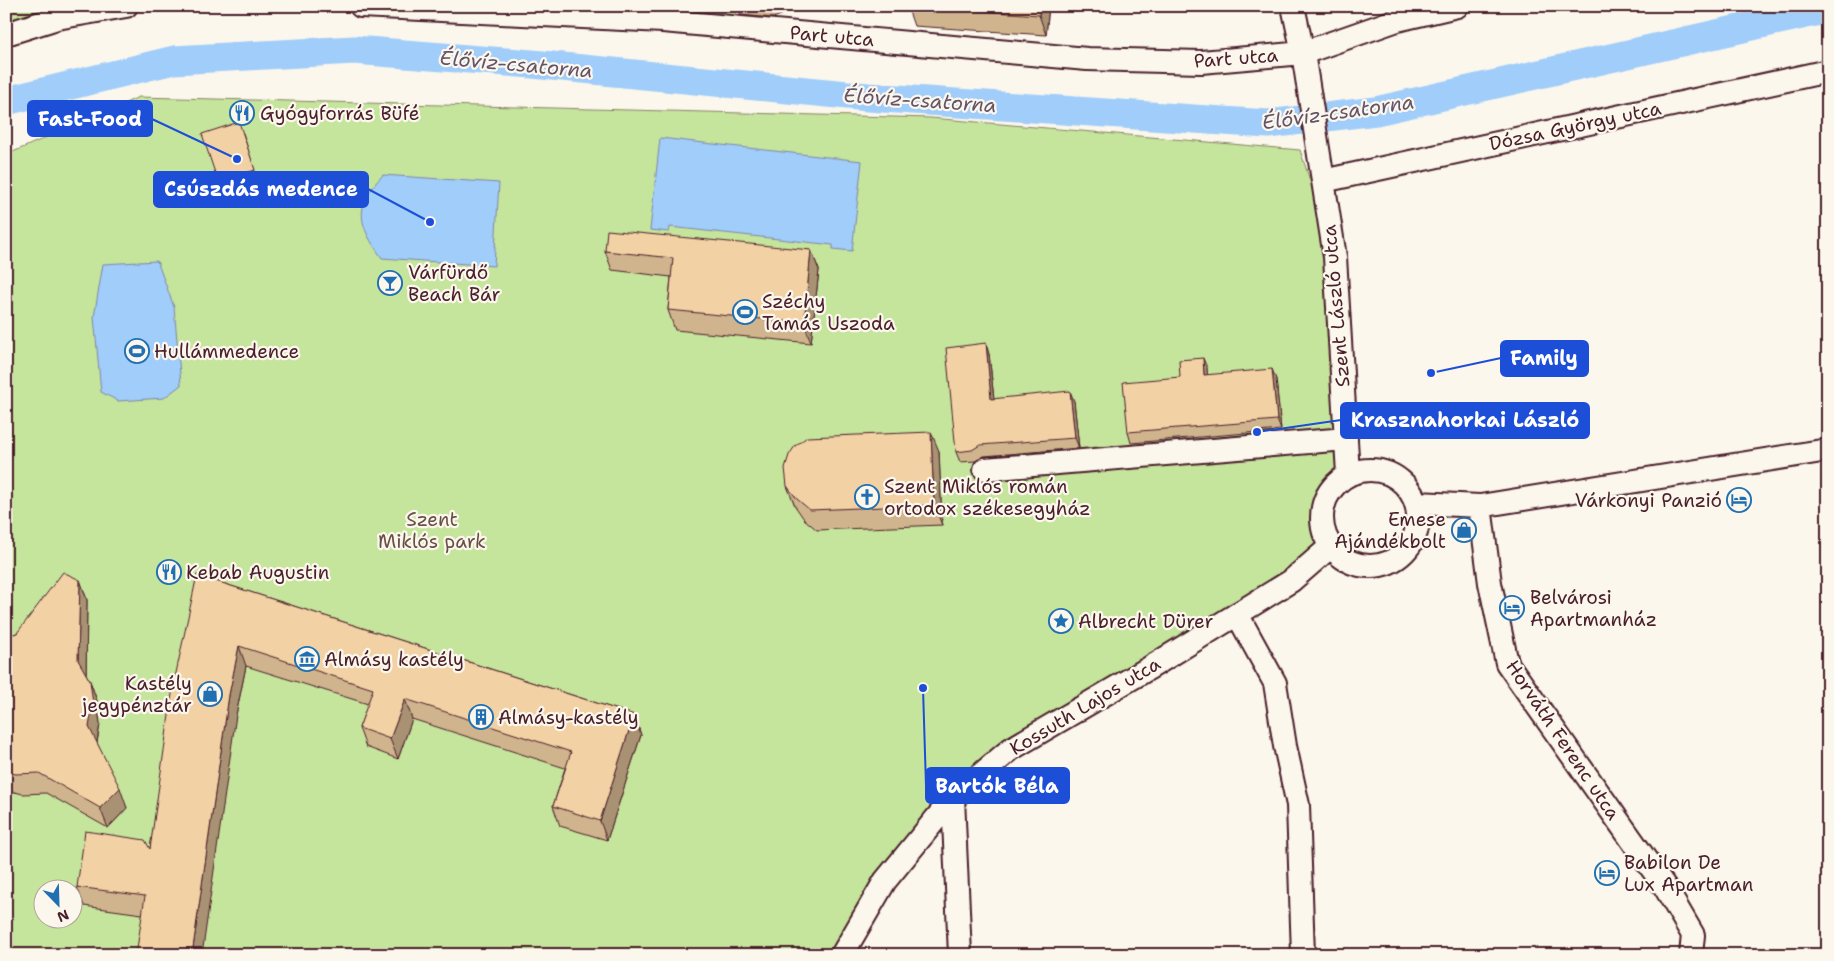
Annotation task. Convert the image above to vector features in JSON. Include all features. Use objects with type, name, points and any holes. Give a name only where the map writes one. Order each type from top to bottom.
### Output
[{"type":"street","points":[[6,34],[57,18],[126,6]]},
{"type":"street","name":"Part utca","points":[[361,6],[663,21],[1087,59],[1304,62]]},
{"type":"street","points":[[1292,6],[1304,62],[1398,20],[1458,6]]},
{"type":"street","name":"Szent László utca","points":[[1304,62],[1334,257],[1348,474]]},
{"type":"street","name":"Dózsa György utca","points":[[1322,175],[1828,71]]},
{"type":"street","points":[[985,468],[1346,439]]},
{"type":"street","points":[[1417,503],[1480,506],[1828,450]]},
{"type":"street","points":[[1364,469],[1381,470],[1397,477],[1409,488],[1417,503],[1418,520],[1415,537],[1406,551],[1392,561],[1375,566],[1358,565],[1343,559],[1330,547],[1323,532],[1321,515],[1325,498],[1334,484],[1348,474],[1364,469]]},
{"type":"street","name":"Horváth Ferenc utca","points":[[1480,506],[1490,583],[1507,663],[1665,887],[1693,935],[1690,955]]},
{"type":"street","name":"Kossuth Lajos utca","points":[[842,955],[885,881],[953,798],[1011,749],[1291,581],[1330,547]]},
{"type":"street","points":[[1237,614],[1275,683],[1285,746],[1298,805],[1302,955]]},
{"type":"street","points":[[953,798],[960,955]]},
{"type":"green space","points":[[6,6],[126,6],[6,34]]},
{"type":"green space","points":[[361,6],[737,6],[734,27]]},
{"type":"green space","name":"Szent Miklós park","points":[[139,97],[931,118],[1300,150],[1335,257],[1348,474],[1334,484],[1321,515],[1330,547],[953,797],[842,955],[6,955],[6,155]]},
{"type":"water","points":[[660,138],[862,161],[852,251],[833,249],[833,245],[670,227],[669,232],[650,230]]},
{"type":"water","points":[[383,175],[499,183],[494,266],[382,258],[368,235],[362,216],[367,196]]},
{"type":"water","name":"Hullámmedence","points":[[157,261],[174,307],[181,385],[164,398],[118,401],[101,392],[94,317],[103,264]]},
{"type":"building","points":[[908,6],[1040,6],[1039,15]]},
{"type":"building","points":[[239,122],[255,170],[218,182],[202,134]]},
{"type":"building","points":[[607,230],[811,250],[804,323],[668,310],[673,258],[605,251]]},
{"type":"building","points":[[986,343],[991,399],[1070,391],[1075,438],[980,445],[972,450],[956,452],[946,348]]},
{"type":"building","points":[[1203,358],[1204,375],[1272,369],[1277,420],[1128,432],[1123,382],[1180,377],[1179,360]]},
{"type":"building","name":"Szent Miklós román ortodox székesegyház","points":[[931,432],[934,505],[810,510],[797,499],[787,486],[785,468],[789,455],[795,446],[807,437]]},
{"type":"building","points":[[63,572],[80,580],[78,660],[90,681],[93,704],[89,727],[120,788],[100,808],[39,773],[16,774],[6,772],[6,636],[17,633]]},
{"type":"building","points":[[197,575],[634,715],[600,821],[553,806],[571,752],[405,699],[390,739],[359,728],[373,689],[239,646],[229,695],[192,955],[136,955],[145,896],[82,888],[82,878],[78,878],[85,831],[145,840],[150,849],[173,687]]},
{"type":"waterway","name":"Élővíz-csatorna","points":[[6,101],[174,60],[354,50],[532,64],[868,97],[1268,124],[1376,111],[1828,9]]},
{"type":"place","name":"Gyógyforrás Büfé","points":[[242,113]]},
{"type":"place","name":"Fast-Food","points":[[237,159]]},
{"type":"place","name":"Csúszdás medence","points":[[430,222]]},
{"type":"place","name":"Várfürdő Beach Bár","points":[[390,283]]},
{"type":"place","name":"Széchy Tamás Uszoda","points":[[745,312]]},
{"type":"place","name":"Hullámmedence","points":[[137,351]]},
{"type":"place","name":"Family","points":[[1431,373]]},
{"type":"place","name":"Krasznahorkai László","points":[[1257,432]]},
{"type":"place","name":"Szent Miklós román ortodox székesegyház","points":[[867,497]]},
{"type":"place","name":"Várkonyi Panzió","points":[[1739,500]]},
{"type":"place","name":"Emese Ajándékbolt","points":[[1464,530]]},
{"type":"place","name":"Kebab Augustin","points":[[169,572]]},
{"type":"place","name":"Belvárosi Apartmanház","points":[[1512,608]]},
{"type":"place","name":"Albrecht Dürer","points":[[1061,621]]},
{"type":"place","name":"Almásy kastély","points":[[307,659]]},
{"type":"place","name":"Bartók Béla","points":[[923,688]]},
{"type":"place","name":"Kastély jegypénztár","points":[[210,694]]},
{"type":"place","name":"Almásy-kastély","points":[[481,717]]},
{"type":"place","name":"Babilon De Lux Apartman","points":[[1607,873]]}]
